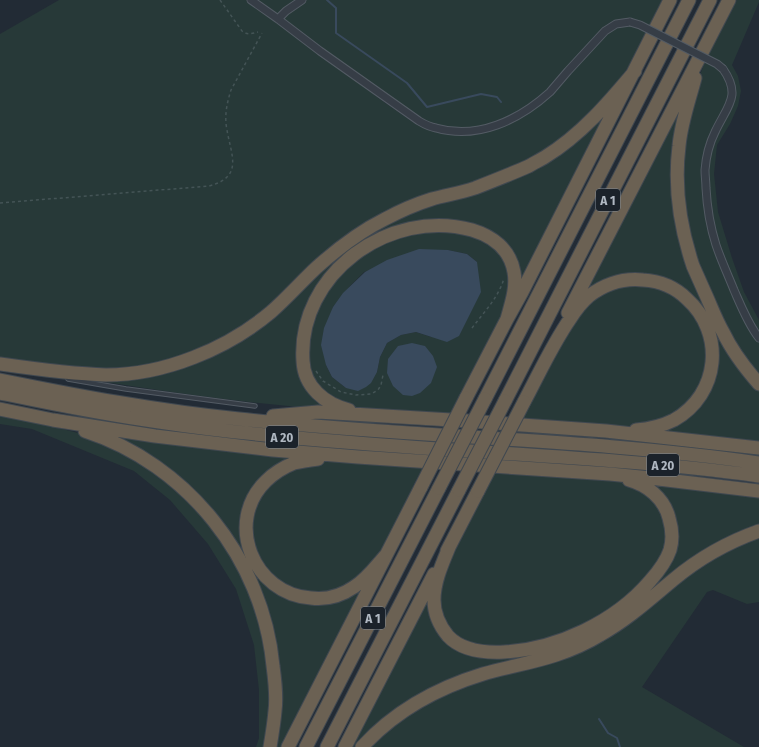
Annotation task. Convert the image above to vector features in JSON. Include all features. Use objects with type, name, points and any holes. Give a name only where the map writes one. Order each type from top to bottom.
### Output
[{"type":"highway","points":[[288,747],[466,398],[526,286],[670,0]]},
{"type":"highway","name":"A 1","points":[[306,747],[689,0]]},
{"type":"highway","name":"A 1","points":[[327,747],[710,0]]},
{"type":"highway","points":[[345,747],[555,342],[564,320],[729,0]]},
{"type":"highway","points":[[703,50],[682,124],[677,165],[680,211],[683,228],[694,266],[712,310],[735,353],[759,384]]},
{"type":"highway","points":[[0,364],[71,373],[107,375],[130,373],[174,364],[214,349],[254,325],[271,312],[329,256],[361,232],[408,208],[433,199],[472,189],[512,174],[545,158],[572,138],[591,120],[614,96],[635,70]]},
{"type":"highway","points":[[377,415],[343,408],[324,399],[314,391],[305,374],[303,364],[302,351],[304,335],[307,322],[317,297],[326,283],[352,256],[369,244],[387,235],[421,226],[450,226],[466,228],[482,233],[498,243],[504,250],[514,271],[514,290],[507,319]]},
{"type":"highway","points":[[555,342],[576,311],[589,297],[602,288],[616,282],[632,279],[651,280],[667,285],[682,294],[701,314],[708,328],[713,356],[709,380],[695,403],[686,412],[674,420],[661,425],[644,429],[606,431]]},
{"type":"highway","name":"A 20","points":[[0,380],[115,402],[240,419],[360,430],[652,450],[759,463]]},
{"type":"highway","name":"A 20","points":[[0,393],[107,414],[231,431],[352,443],[652,464],[759,476]]},
{"type":"highway","points":[[0,410],[112,430],[273,450],[610,474],[759,491]]},
{"type":"highway","points":[[240,419],[318,412],[377,415],[606,431],[759,448]]},
{"type":"highway","points":[[53,420],[95,434],[140,456],[156,466],[186,491],[200,505],[223,533],[251,581],[265,621],[272,648],[276,710],[270,747]]},
{"type":"highway","points":[[358,457],[309,460],[294,463],[272,475],[256,494],[250,507],[247,528],[250,552],[253,561],[263,575],[276,587],[294,595],[305,598],[319,599],[343,594],[355,587],[366,578],[386,555]]},
{"type":"highway","points":[[450,545],[435,585],[434,606],[437,618],[443,630],[459,645],[471,650],[484,652],[518,651],[552,643],[577,634],[610,616],[644,588],[656,574],[670,551],[672,540],[671,526],[668,515],[657,496],[641,484],[610,474]]},
{"type":"highway","points":[[362,747],[387,723],[418,702],[455,683],[483,674],[557,655],[600,636],[624,621],[673,580],[712,552],[747,535],[759,531]]},
{"type":"street","points":[[251,0],[419,121],[434,128],[449,131],[463,132],[480,130],[517,116],[535,104],[550,91],[605,31],[616,24],[630,22],[640,25],[717,64],[729,77],[732,85],[732,93],[730,104],[714,132],[706,158],[705,172],[708,210],[716,245],[722,262],[746,318],[759,338]]},
{"type":"street","points":[[278,19],[286,11],[302,0]]},
{"type":"lane","points":[[25,368],[44,375]]},
{"type":"lane","points":[[66,378],[126,389],[255,406]]},
{"type":"path","points":[[220,0],[242,31],[246,34],[258,32]]},
{"type":"path","points":[[0,202],[219,184],[231,170],[233,164],[233,156],[226,118],[229,97],[231,90],[262,33]]},
{"type":"path","points":[[472,328],[502,287],[505,274]]},
{"type":"path","points":[[315,370],[323,382],[341,392],[356,395],[371,394],[378,390],[383,376]]},
{"type":"shaded area","points":[[59,0],[664,0],[630,64],[609,95],[559,142],[512,170],[404,206],[298,281],[234,335],[166,363],[104,371],[0,357],[0,34]],"holes":[[[281,25],[419,121],[417,125]]]},
{"type":"shaded area","points":[[737,0],[759,0],[759,2],[732,65],[738,76],[741,91],[738,106],[730,124],[717,145],[714,174],[718,212],[744,292],[759,320],[759,335],[748,317],[716,240],[708,191],[708,159],[734,85],[708,56]]},
{"type":"shaded area","points":[[705,62],[720,71],[729,87],[729,100],[709,141],[707,217],[759,341],[759,378],[735,346],[699,267],[686,224],[682,160],[695,88]]},
{"type":"shaded area","points":[[682,98],[683,245],[756,388],[759,391],[759,445],[651,434],[701,401],[712,332],[657,279],[577,298]]},
{"type":"shaded area","points":[[608,109],[522,289],[496,237],[416,223],[327,277],[299,353],[333,410],[275,405],[161,391],[105,382],[130,380],[173,372],[209,357],[283,310],[322,271],[345,251],[373,232],[408,214],[494,188],[534,170]]},
{"type":"shaded area","points":[[434,229],[490,240],[509,265],[507,308],[449,416],[353,409],[323,395],[307,366],[305,355],[317,307],[341,271],[386,240]],"holes":[[[448,250],[467,254],[477,262],[431,337],[416,332],[401,335],[387,343],[380,357],[377,372],[346,388],[332,377],[326,365],[333,307],[364,272]]]},
{"type":"shaded area","points":[[646,283],[680,296],[706,332],[706,376],[684,410],[639,427],[621,428],[521,421],[564,334],[584,306],[607,290]]},
{"type":"shaded area","points":[[0,415],[78,433],[110,446],[158,474],[182,494],[217,533],[245,581],[263,630],[271,698],[267,747],[256,747],[259,738],[259,690],[254,645],[236,589],[208,544],[170,500],[134,471],[32,429],[0,424]]},
{"type":"shaded area","points":[[112,433],[303,457],[251,497],[250,560],[309,602],[370,580],[285,747],[276,747],[276,650],[217,518],[111,436]]},
{"type":"shaded area","points":[[331,461],[423,467],[378,559],[344,590],[315,596],[279,585],[253,552],[252,510],[269,482],[309,462]]},
{"type":"shaded area","points":[[494,473],[611,480],[634,485],[653,497],[667,525],[663,557],[622,603],[557,638],[485,649],[452,635],[436,606],[440,578]]},
{"type":"shaded area","points":[[643,482],[759,495],[759,526],[641,602],[565,647],[480,670],[356,747],[349,747],[431,586],[443,637],[522,655],[634,602],[676,532]]},
{"type":"shaded area","points":[[759,535],[759,602],[747,604],[713,590],[707,592],[642,687],[744,747],[368,747],[396,722],[453,689],[519,670],[675,584],[715,556]]},
{"type":"water","points":[[419,249],[448,250],[467,254],[477,262],[481,292],[459,336],[447,342],[416,332],[401,335],[387,343],[380,357],[377,372],[371,383],[358,391],[346,388],[332,377],[326,365],[321,345],[324,328],[333,307],[343,293],[365,272],[387,260]]},
{"type":"water","points":[[412,343],[425,346],[433,356],[437,367],[431,383],[420,393],[412,396],[403,395],[393,386],[387,373],[388,359],[398,346]]},
{"type":"waterway","points":[[327,0],[336,8],[336,33],[407,83],[427,107],[481,94],[497,97],[501,102]]},
{"type":"waterway","points":[[599,719],[608,733],[617,738],[620,747]]}]
